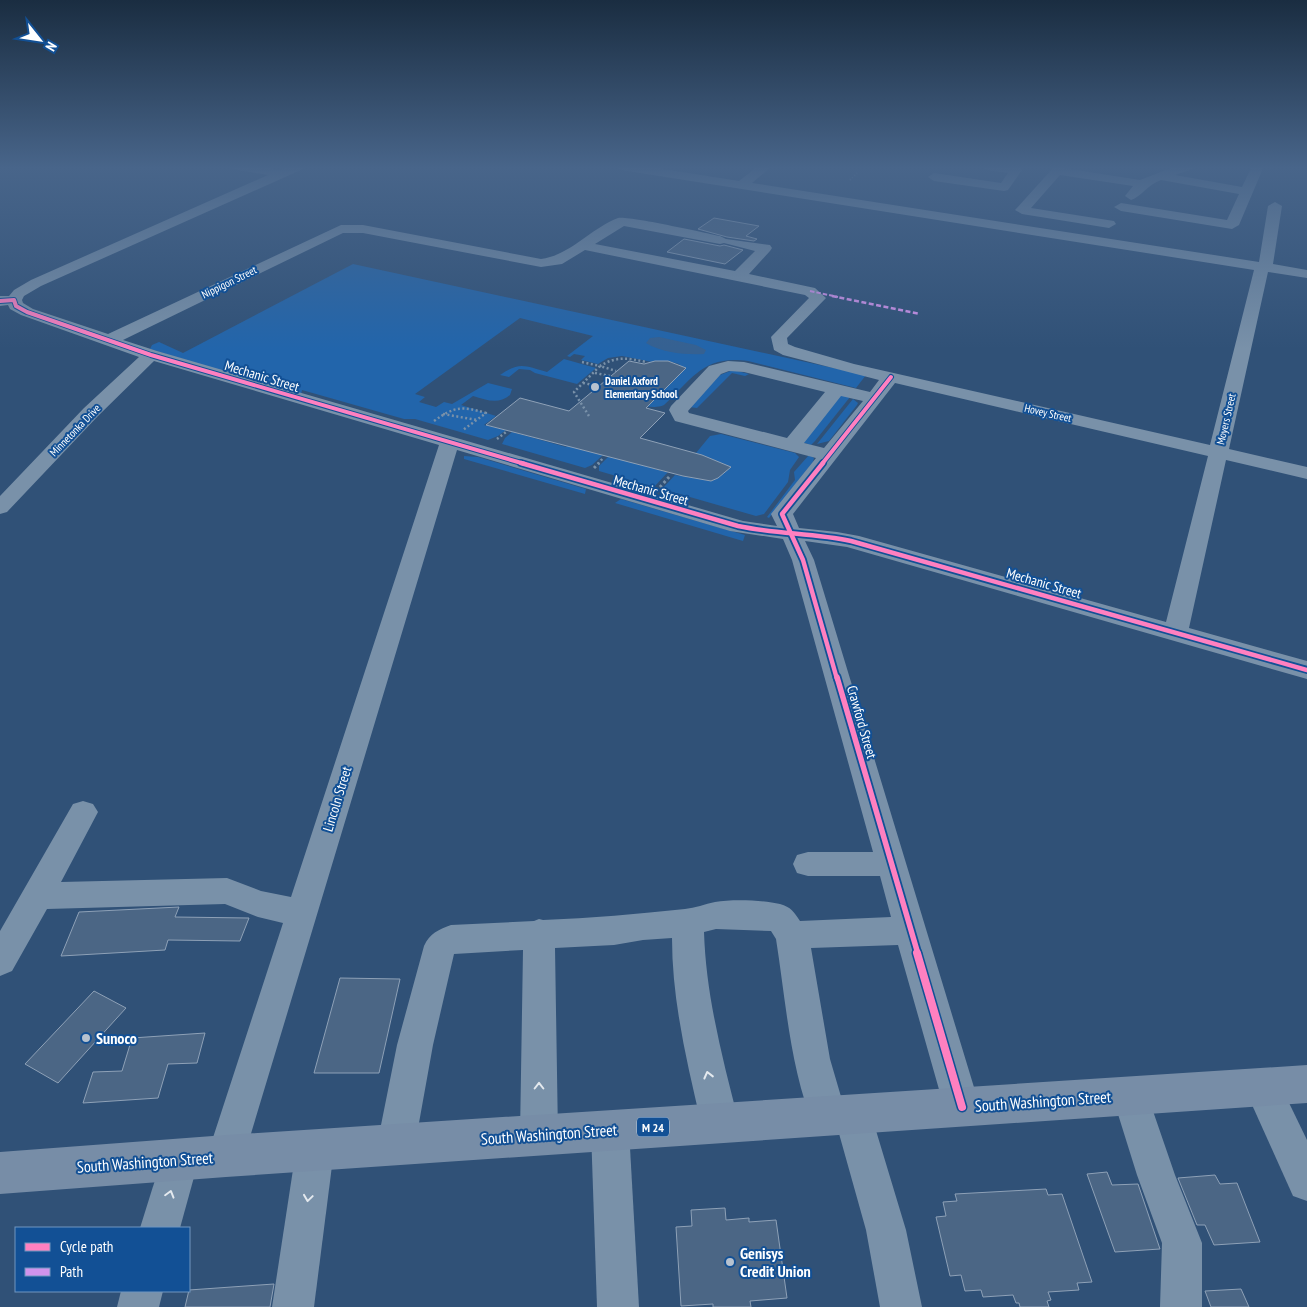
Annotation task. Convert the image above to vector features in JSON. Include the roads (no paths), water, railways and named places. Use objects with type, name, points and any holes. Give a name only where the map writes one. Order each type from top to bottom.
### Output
[{"type":"main road","name":"South Washington Street","points":[[0,1173],[720,1122],[1307,1084]]},
{"type":"street","points":[[7,300],[36,283],[161,227]]},
{"type":"street","points":[[581,245],[612,227]]},
{"type":"street","points":[[581,245],[739,276],[765,248],[653,227]]},
{"type":"street","points":[[1010,227],[1307,274]]},
{"type":"street","points":[[1100,241],[1107,227]]},
{"type":"street","name":"Moyers Street","points":[[1176,633],[1260,271],[1266,263],[1272,227]]},
{"type":"street","name":"Nippigon Street","points":[[109,340],[345,228],[363,229],[534,262],[557,261],[581,245]]},
{"type":"street","name":"Hovey Street","points":[[739,276],[810,291],[816,295],[818,298],[816,301],[779,337],[780,346],[789,351],[891,377],[1307,473]]},
{"type":"street","name":"Mechanic Street","points":[[7,300],[27,312],[150,354],[442,429],[738,526],[791,534],[821,535],[851,541],[1307,670]]},
{"type":"street","name":"Minnetonka Drive","points":[[0,508],[91,412],[150,354]]},
{"type":"street","points":[[829,455],[705,424],[682,416],[678,410],[715,370],[728,366],[744,367],[874,398]]},
{"type":"street","name":"Crawford Street","points":[[891,377],[782,514],[803,560],[962,1107]]},
{"type":"street","points":[[792,445],[837,389]]},
{"type":"street","name":"Lincoln Street","points":[[226,1156],[301,913],[442,429]]},
{"type":"street","points":[[0,961],[38,896],[83,812]]},
{"type":"street","points":[[808,864],[891,864]]},
{"type":"street","points":[[38,896],[227,890],[258,904],[301,913]]},
{"type":"street","points":[[396,1145],[404,1095],[440,946],[451,939],[539,933],[614,931],[644,926],[688,923],[716,915],[752,915],[780,918],[792,935],[812,1058],[840,1115],[886,1230],[901,1307]]},
{"type":"street","points":[[688,923],[694,1004],[702,1048],[720,1122]]},
{"type":"street","points":[[792,935],[910,930]]},
{"type":"street","points":[[539,933],[539,1135]]},
{"type":"street","points":[[1262,1087],[1307,1182]]},
{"type":"street","points":[[1130,1095],[1156,1175],[1182,1243],[1181,1307]]},
{"type":"street","points":[[610,1130],[618,1307]]},
{"type":"street","points":[[292,1307],[316,1150]]},
{"type":"street","points":[[160,1227],[180,1159]]},
{"type":"street","points":[[138,1307],[142,1292]]},
{"type":"place","name":"Daniel Axford Elementary School","points":[[595,387]]},
{"type":"place","name":"Sunoco","points":[[86,1038]]},
{"type":"place","name":"Genisys Credit Union","points":[[730,1262]]}]
